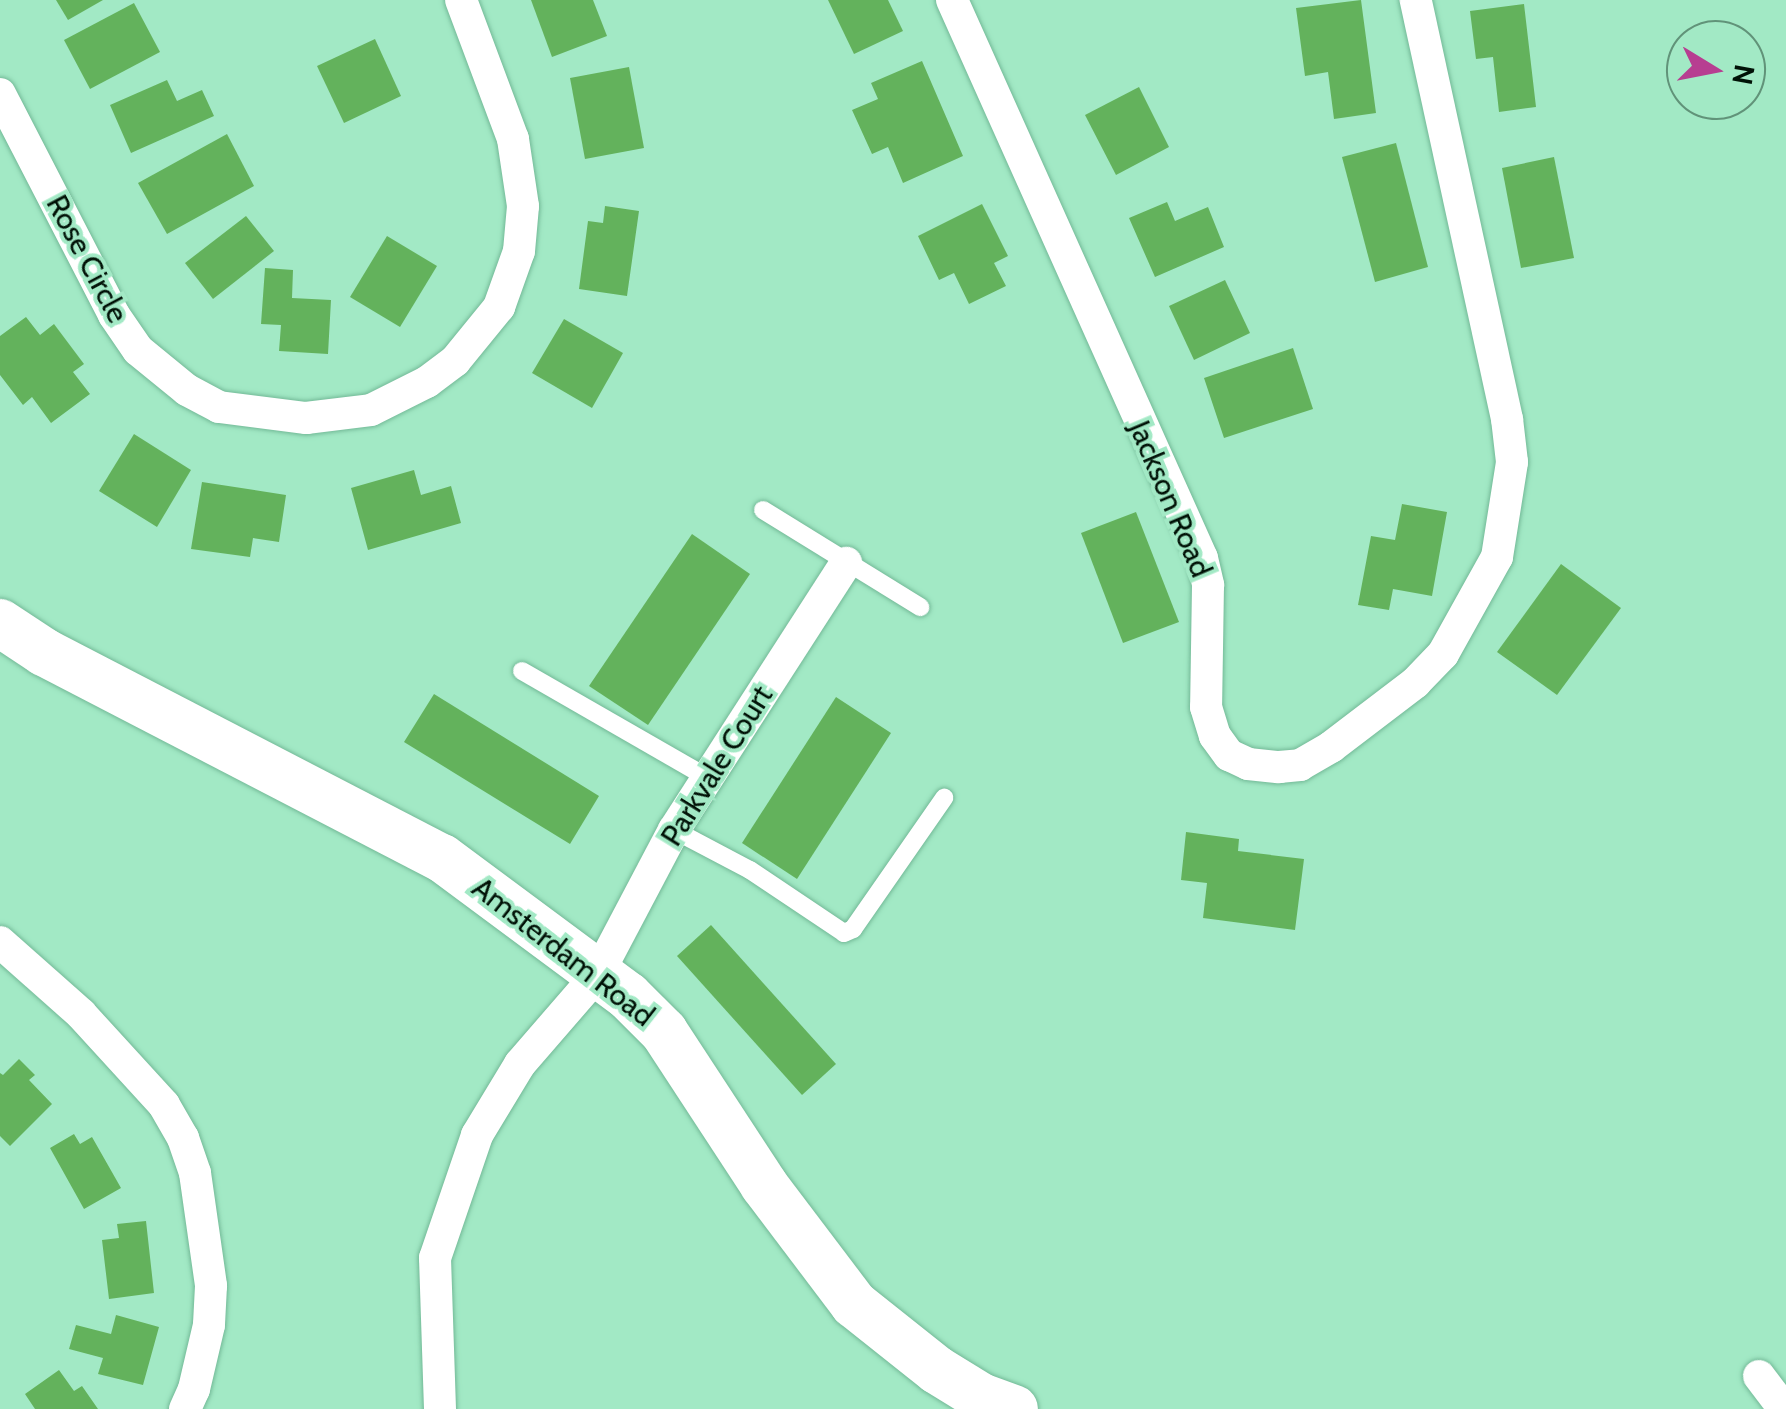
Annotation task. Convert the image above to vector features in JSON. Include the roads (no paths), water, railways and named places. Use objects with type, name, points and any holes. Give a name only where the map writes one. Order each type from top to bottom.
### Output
[{"type":"street","name":"Rose Circle","points":[[0,94],[114,315],[138,350],[188,390],[219,407],[306,418],[370,410],[427,382],[456,360],[499,307],[520,251],[523,206],[513,139],[461,0]]},
{"type":"street","name":"Jackson Road","points":[[952,0],[1202,558],[1208,585],[1206,707],[1215,736],[1229,755],[1248,764],[1279,767],[1300,765],[1331,747],[1415,684],[1444,654],[1496,557],[1512,462],[1508,419],[1416,0]]},
{"type":"street","name":"Parkvale Court","points":[[440,1409],[435,1258],[476,1135],[520,1064],[598,974],[674,830],[846,563]]},
{"type":"street","name":"Amsterdam Road","points":[[0,623],[44,652],[442,858],[628,996],[664,1032],[764,1184],[854,1304],[937,1370],[981,1397],[1014,1409]]},
{"type":"street","points":[[0,942],[82,1014],[164,1105],[183,1138],[196,1173],[212,1286],[205,1341],[185,1409]]},
{"type":"street","points":[[1758,1376],[1784,1409]]},
{"type":"lane","points":[[763,510],[920,608]]},
{"type":"lane","points":[[522,671],[708,778]]},
{"type":"lane","points":[[674,830],[750,870],[844,932],[853,929],[944,798]]}]
